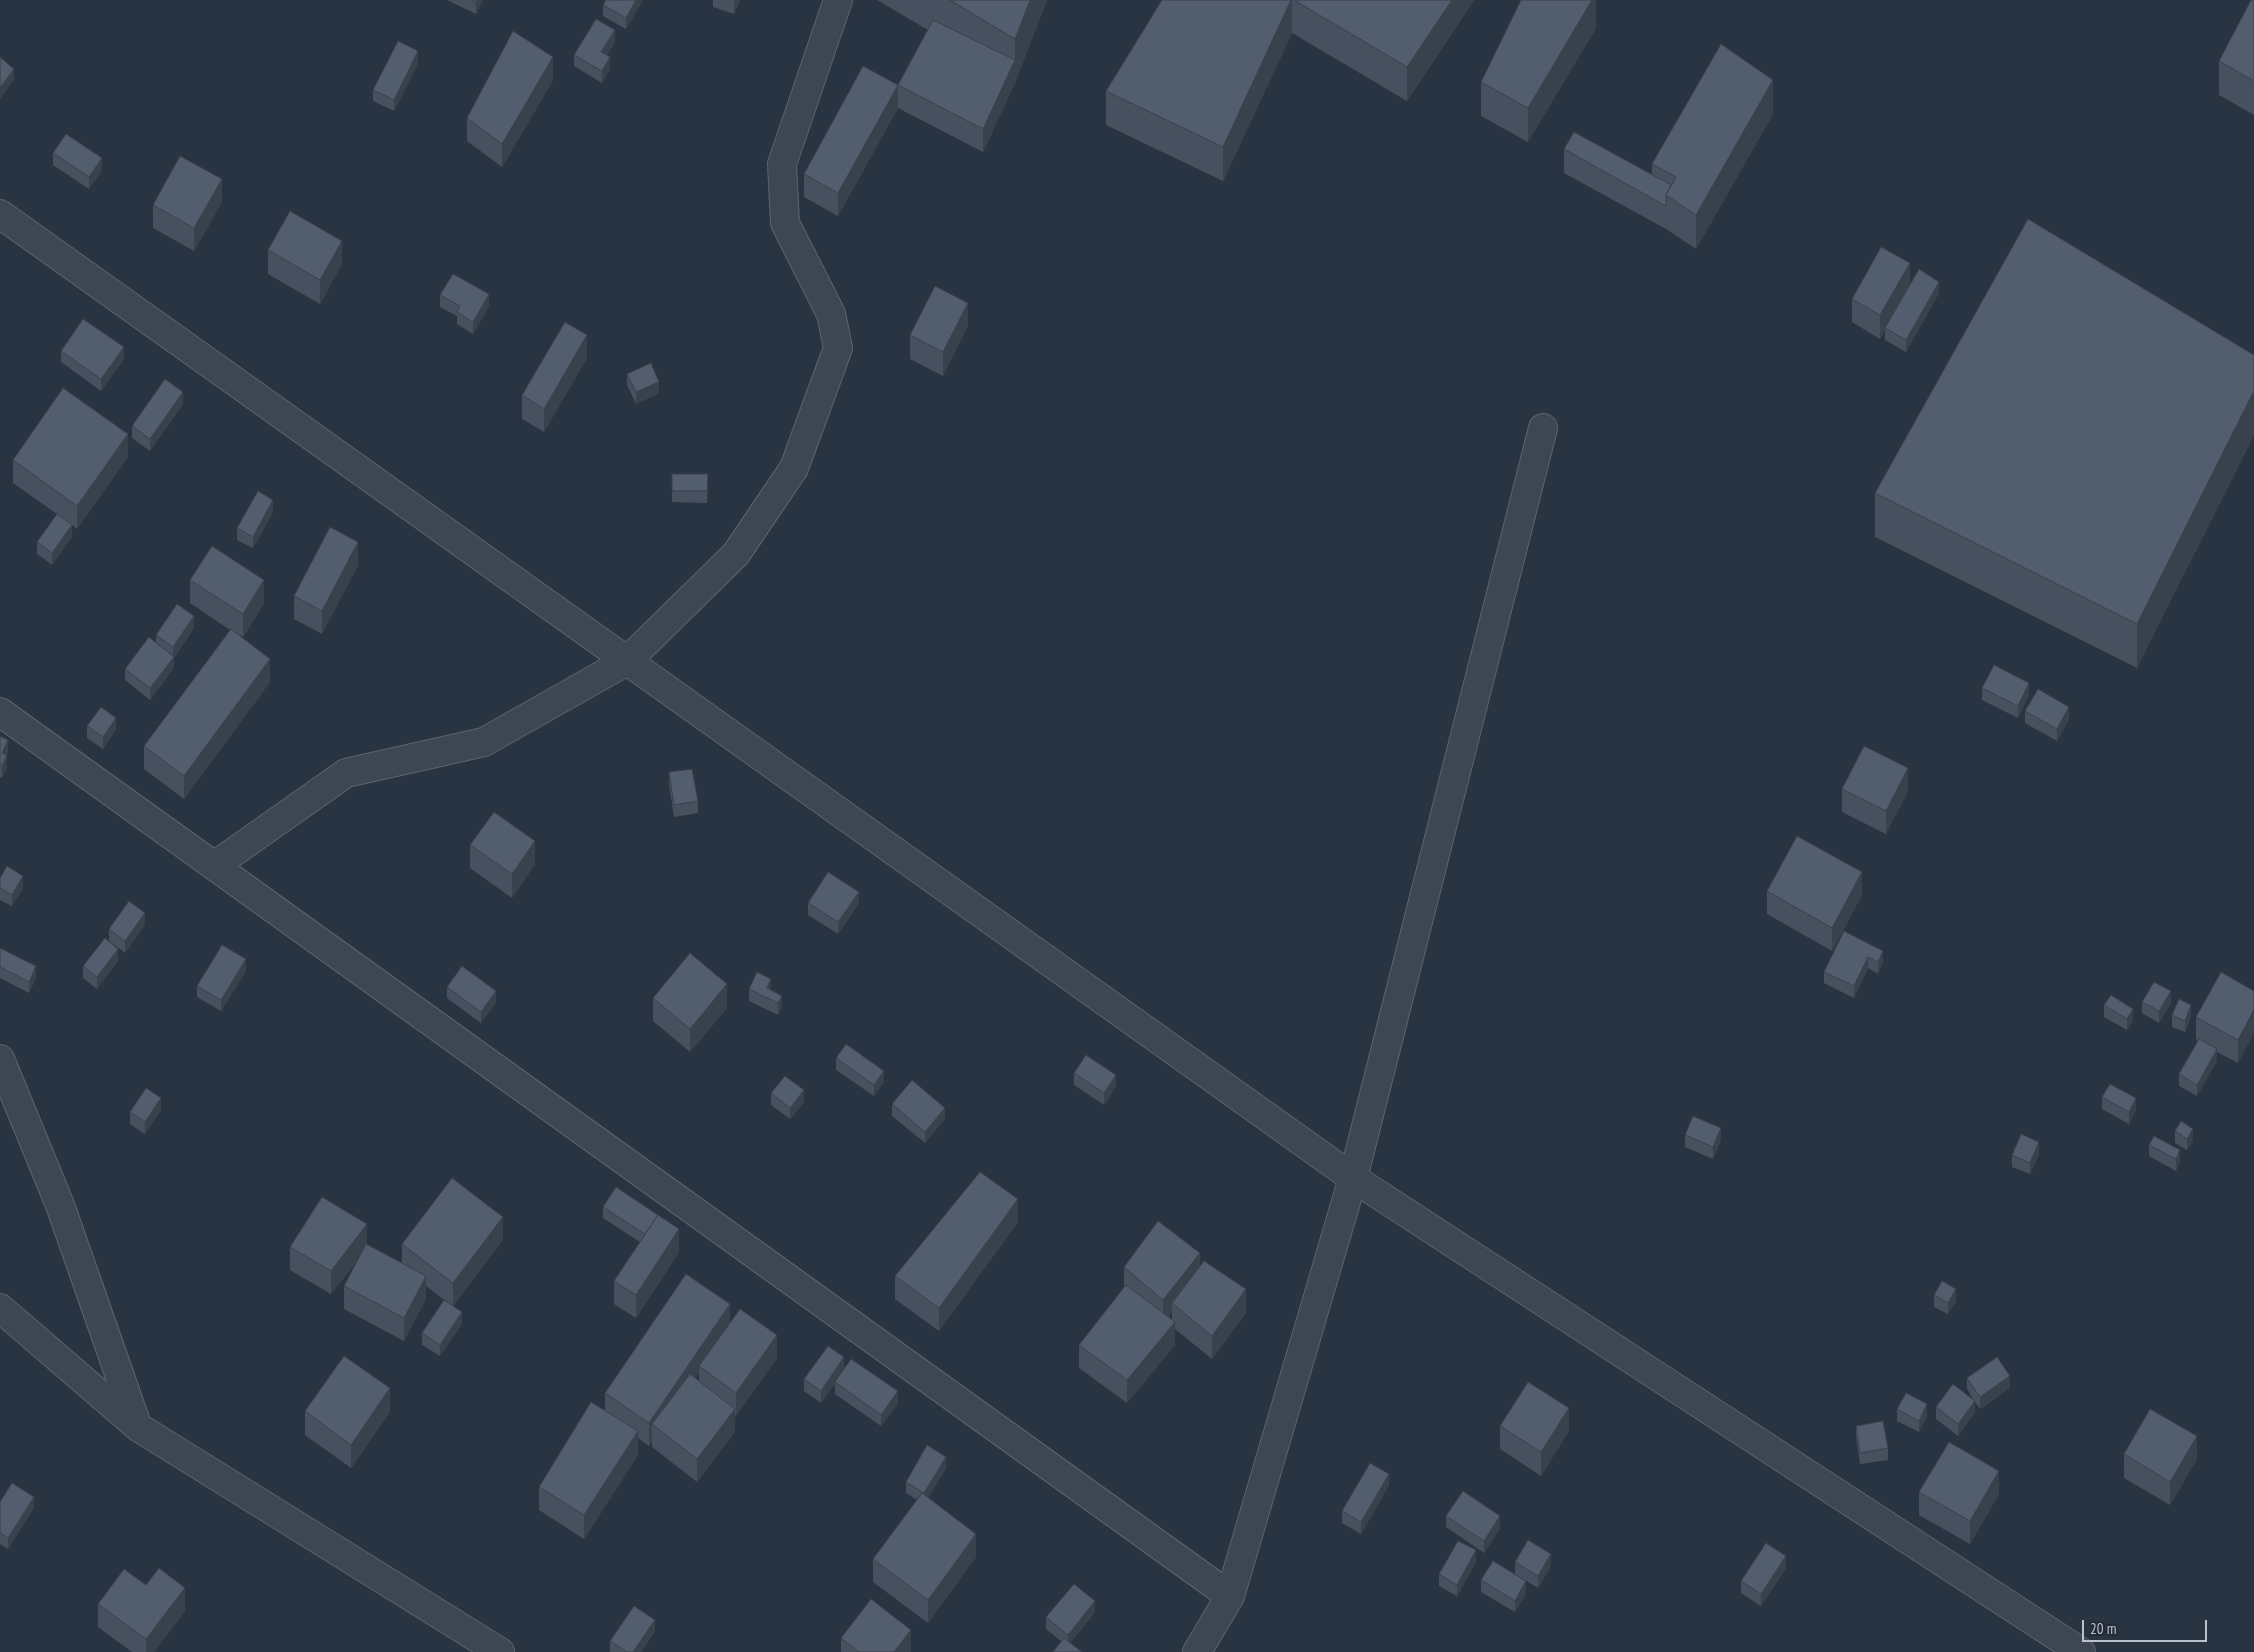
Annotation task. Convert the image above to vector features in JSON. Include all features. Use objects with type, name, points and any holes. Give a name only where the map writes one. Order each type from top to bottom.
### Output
[{"type":"street","points":[[214,866],[346,773],[484,742],[627,661],[736,554],[794,468],[838,348],[831,314],[784,223],[782,164],[838,0]]},
{"type":"street","points":[[0,214],[1354,1178],[2081,1652]]},
{"type":"street","points":[[1197,1652],[1230,1596],[1354,1178],[1543,428]]},
{"type":"street","points":[[0,712],[1230,1596]]},
{"type":"street","points":[[1,1061],[60,1205],[138,1428]]},
{"type":"street","points":[[0,1308],[138,1428],[500,1652]]},
{"type":"building","points":[[606,0],[636,0],[626,18],[603,5]]},
{"type":"building","points":[[950,0],[1030,0],[1015,39]]},
{"type":"building","points":[[1162,0],[1291,0],[1223,147],[1106,91]]},
{"type":"building","points":[[1294,0],[1452,0],[1407,67]]},
{"type":"building","points":[[1521,0],[1592,0],[1528,108],[1481,82]]},
{"type":"building","points":[[2251,0],[2254,0],[2254,81],[2219,61]]},
{"type":"building","points":[[596,19],[615,30],[601,52],[610,57],[602,71],[574,55]]},
{"type":"building","points":[[933,20],[1015,60],[983,129],[898,85]]},
{"type":"building","points":[[513,31],[553,57],[502,144],[467,118]]},
{"type":"building","points":[[398,41],[418,51],[394,100],[373,90]]},
{"type":"building","points":[[1721,44],[1773,80],[1696,215],[1666,195],[1676,177],[1652,164]]},
{"type":"building","points":[[0,57],[14,69],[0,88]]},
{"type":"building","points":[[863,66],[898,85],[838,193],[804,174]]},
{"type":"building","points":[[1574,132],[1671,185],[1666,195],[1666,206],[1564,149]]},
{"type":"building","points":[[66,134],[102,158],[89,177],[53,153]]},
{"type":"building","points":[[180,156],[222,179],[194,228],[153,205]]},
{"type":"building","points":[[290,211],[342,241],[320,280],[268,250]]},
{"type":"building","points":[[2028,219],[2254,355],[2254,391],[2137,624],[1875,493]]},
{"type":"building","points":[[1881,247],[1910,263],[1880,315],[1852,299]]},
{"type":"building","points":[[1919,269],[1939,282],[1906,340],[1885,328]]},
{"type":"building","points":[[453,274],[489,294],[473,322],[457,312],[460,306],[440,295]]},
{"type":"building","points":[[935,286],[968,303],[943,352],[910,335]]},
{"type":"building","points":[[83,319],[124,347],[101,379],[61,351]]},
{"type":"building","points":[[565,322],[587,335],[544,409],[522,395]]},
{"type":"building","points":[[651,363],[659,382],[636,392],[627,374]]},
{"type":"building","points":[[165,379],[183,392],[150,439],[132,426]]},
{"type":"building","points":[[63,388],[128,434],[77,506],[13,460]]},
{"type":"building","points":[[672,474],[708,474],[707,491],[672,491]]},
{"type":"building","points":[[258,491],[273,500],[253,537],[237,528]]},
{"type":"building","points":[[57,514],[72,525],[52,553],[37,542]]},
{"type":"building","points":[[330,527],[358,542],[322,611],[294,596]]},
{"type":"building","points":[[212,546],[264,580],[243,614],[190,580]]},
{"type":"building","points":[[177,604],[194,616],[173,647],[156,635]]},
{"type":"building","points":[[231,629],[270,659],[184,776],[144,746]]},
{"type":"building","points":[[149,637],[174,657],[150,688],[125,669]]},
{"type":"building","points":[[1994,665],[2029,683],[2018,706],[1982,688]]},
{"type":"building","points":[[2038,689],[2069,707],[2057,729],[2025,711]]},
{"type":"building","points":[[101,707],[116,718],[103,737],[87,726]]},
{"type":"building","points":[[0,736],[8,740],[2,753],[7,755],[2,766],[0,765]]},
{"type":"building","points":[[1864,746],[1908,768],[1886,811],[1842,789]]},
{"type":"building","points":[[692,769],[698,801],[674,805],[669,772]]},
{"type":"building","points":[[494,812],[535,841],[512,874],[470,845]]},
{"type":"building","points":[[1797,836],[1862,872],[1832,928],[1767,891]]},
{"type":"building","points":[[7,866],[23,876],[12,895],[0,888],[0,878]]},
{"type":"building","points":[[828,872],[859,892],[838,922],[808,903]]},
{"type":"building","points":[[129,901],[145,913],[125,941],[109,929]]},
{"type":"building","points":[[1844,931],[1883,951],[1878,962],[1868,957],[1854,986],[1824,972]]},
{"type":"building","points":[[105,938],[118,949],[97,977],[83,966]]},
{"type":"building","points":[[222,945],[246,959],[221,1000],[197,986]]},
{"type":"building","points":[[0,948],[36,966],[29,982],[0,967]]},
{"type":"building","points":[[690,953],[727,984],[690,1029],[653,998]]},
{"type":"building","points":[[462,966],[496,991],[481,1012],[447,987]]},
{"type":"building","points":[[757,972],[771,979],[767,988],[782,996],[778,1003],[749,989]]},
{"type":"building","points":[[2221,972],[2254,991],[2254,1010],[2238,1040],[2196,1017]]},
{"type":"building","points":[[2154,982],[2171,991],[2159,1011],[2142,1002]]},
{"type":"building","points":[[2111,995],[2133,1009],[2127,1019],[2104,1005]]},
{"type":"building","points":[[2179,999],[2191,1005],[2185,1021],[2172,1015]]},
{"type":"building","points":[[2199,1039],[2217,1049],[2197,1085],[2179,1074]]},
{"type":"building","points":[[846,1044],[884,1071],[874,1085],[836,1058]]},
{"type":"building","points":[[1086,1055],[1116,1075],[1104,1093],[1074,1073]]},
{"type":"building","points":[[785,1076],[804,1090],[790,1108],[771,1093]]},
{"type":"building","points":[[912,1080],[945,1108],[925,1132],[892,1104]]},
{"type":"building","points":[[2110,1084],[2136,1098],[2129,1112],[2102,1097]]},
{"type":"building","points":[[146,1088],[161,1098],[145,1122],[130,1112]]},
{"type":"building","points":[[1693,1116],[1721,1128],[1713,1147],[1685,1135]]},
{"type":"building","points":[[2181,1121],[2193,1129],[2187,1139],[2175,1131]]},
{"type":"building","points":[[2021,1134],[2039,1142],[2030,1163],[2012,1155]]},
{"type":"building","points":[[2154,1136],[2180,1150],[2176,1159],[2149,1145]]},
{"type":"building","points":[[980,1172],[1018,1199],[939,1308],[895,1276]]},
{"type":"building","points":[[452,1178],[503,1217],[453,1283],[402,1244]]},
{"type":"building","points":[[616,1187],[658,1215],[645,1234],[603,1207]]},
{"type":"building","points":[[322,1197],[367,1224],[331,1271],[290,1247]]},
{"type":"building","points":[[658,1215],[679,1229],[636,1295],[614,1281]]},
{"type":"building","points":[[1158,1221],[1200,1253],[1163,1300],[1124,1267]]},
{"type":"building","points":[[366,1244],[426,1276],[404,1318],[344,1286]]},
{"type":"building","points":[[1204,1261],[1246,1289],[1212,1336],[1172,1303]]},
{"type":"building","points":[[686,1274],[730,1304],[649,1423],[605,1393]]},
{"type":"building","points":[[1942,1281],[1956,1289],[1948,1303],[1934,1295]]},
{"type":"building","points":[[1126,1285],[1175,1322],[1127,1380],[1079,1345]]},
{"type":"building","points":[[444,1300],[462,1312],[440,1345],[422,1333]]},
{"type":"building","points":[[740,1309],[777,1335],[736,1393],[699,1366]]},
{"type":"building","points":[[828,1346],[844,1357],[821,1391],[804,1379]]},
{"type":"building","points":[[344,1356],[390,1388],[351,1445],[305,1411]]},
{"type":"building","points":[[1997,1357],[2010,1376],[1980,1397],[1967,1378]]},
{"type":"building","points":[[851,1359],[898,1391],[881,1415],[835,1382]]},
{"type":"building","points":[[690,1374],[735,1409],[697,1459],[652,1424]]},
{"type":"building","points":[[1528,1382],[1569,1408],[1541,1452],[1500,1426]]},
{"type":"building","points":[[1953,1384],[1975,1401],[1958,1424],[1936,1407]]},
{"type":"building","points":[[1906,1393],[1927,1404],[1919,1421],[1897,1409]]},
{"type":"building","points":[[591,1402],[638,1431],[584,1515],[539,1487]]},
{"type":"building","points":[[2150,1409],[2197,1436],[2170,1482],[2124,1454]]},
{"type":"building","points":[[1883,1421],[1888,1448],[1860,1453],[1856,1426]]},
{"type":"building","points":[[1949,1442],[1999,1471],[1970,1521],[1919,1492]]},
{"type":"building","points":[[927,1445],[946,1457],[924,1493],[906,1482]]},
{"type":"building","points":[[1370,1463],[1389,1474],[1361,1522],[1342,1511]]},
{"type":"building","points":[[12,1483],[34,1497],[8,1538],[0,1533],[0,1502]]},
{"type":"building","points":[[1463,1491],[1500,1516],[1484,1541],[1446,1516]]},
{"type":"building","points":[[922,1493],[976,1534],[928,1600],[873,1559]]},
{"type":"building","points":[[1528,1540],[1551,1554],[1538,1576],[1515,1562]]},
{"type":"building","points":[[1458,1541],[1476,1550],[1457,1585],[1439,1574]]},
{"type":"building","points":[[1766,1543],[1786,1556],[1761,1594],[1741,1581]]},
{"type":"building","points":[[1493,1561],[1526,1581],[1515,1601],[1481,1580]]},
{"type":"building","points":[[159,1568],[185,1588],[146,1639],[98,1604],[124,1569],[146,1585]]},
{"type":"building","points":[[1074,1584],[1095,1601],[1068,1635],[1046,1617]]},
{"type":"building","points":[[871,1599],[911,1630],[894,1652],[859,1652],[841,1638]]},
{"type":"building","points":[[634,1606],[655,1620],[633,1652],[627,1652],[610,1641]]},
{"type":"building","points":[[1064,1638],[1082,1652],[1053,1652]]}]
